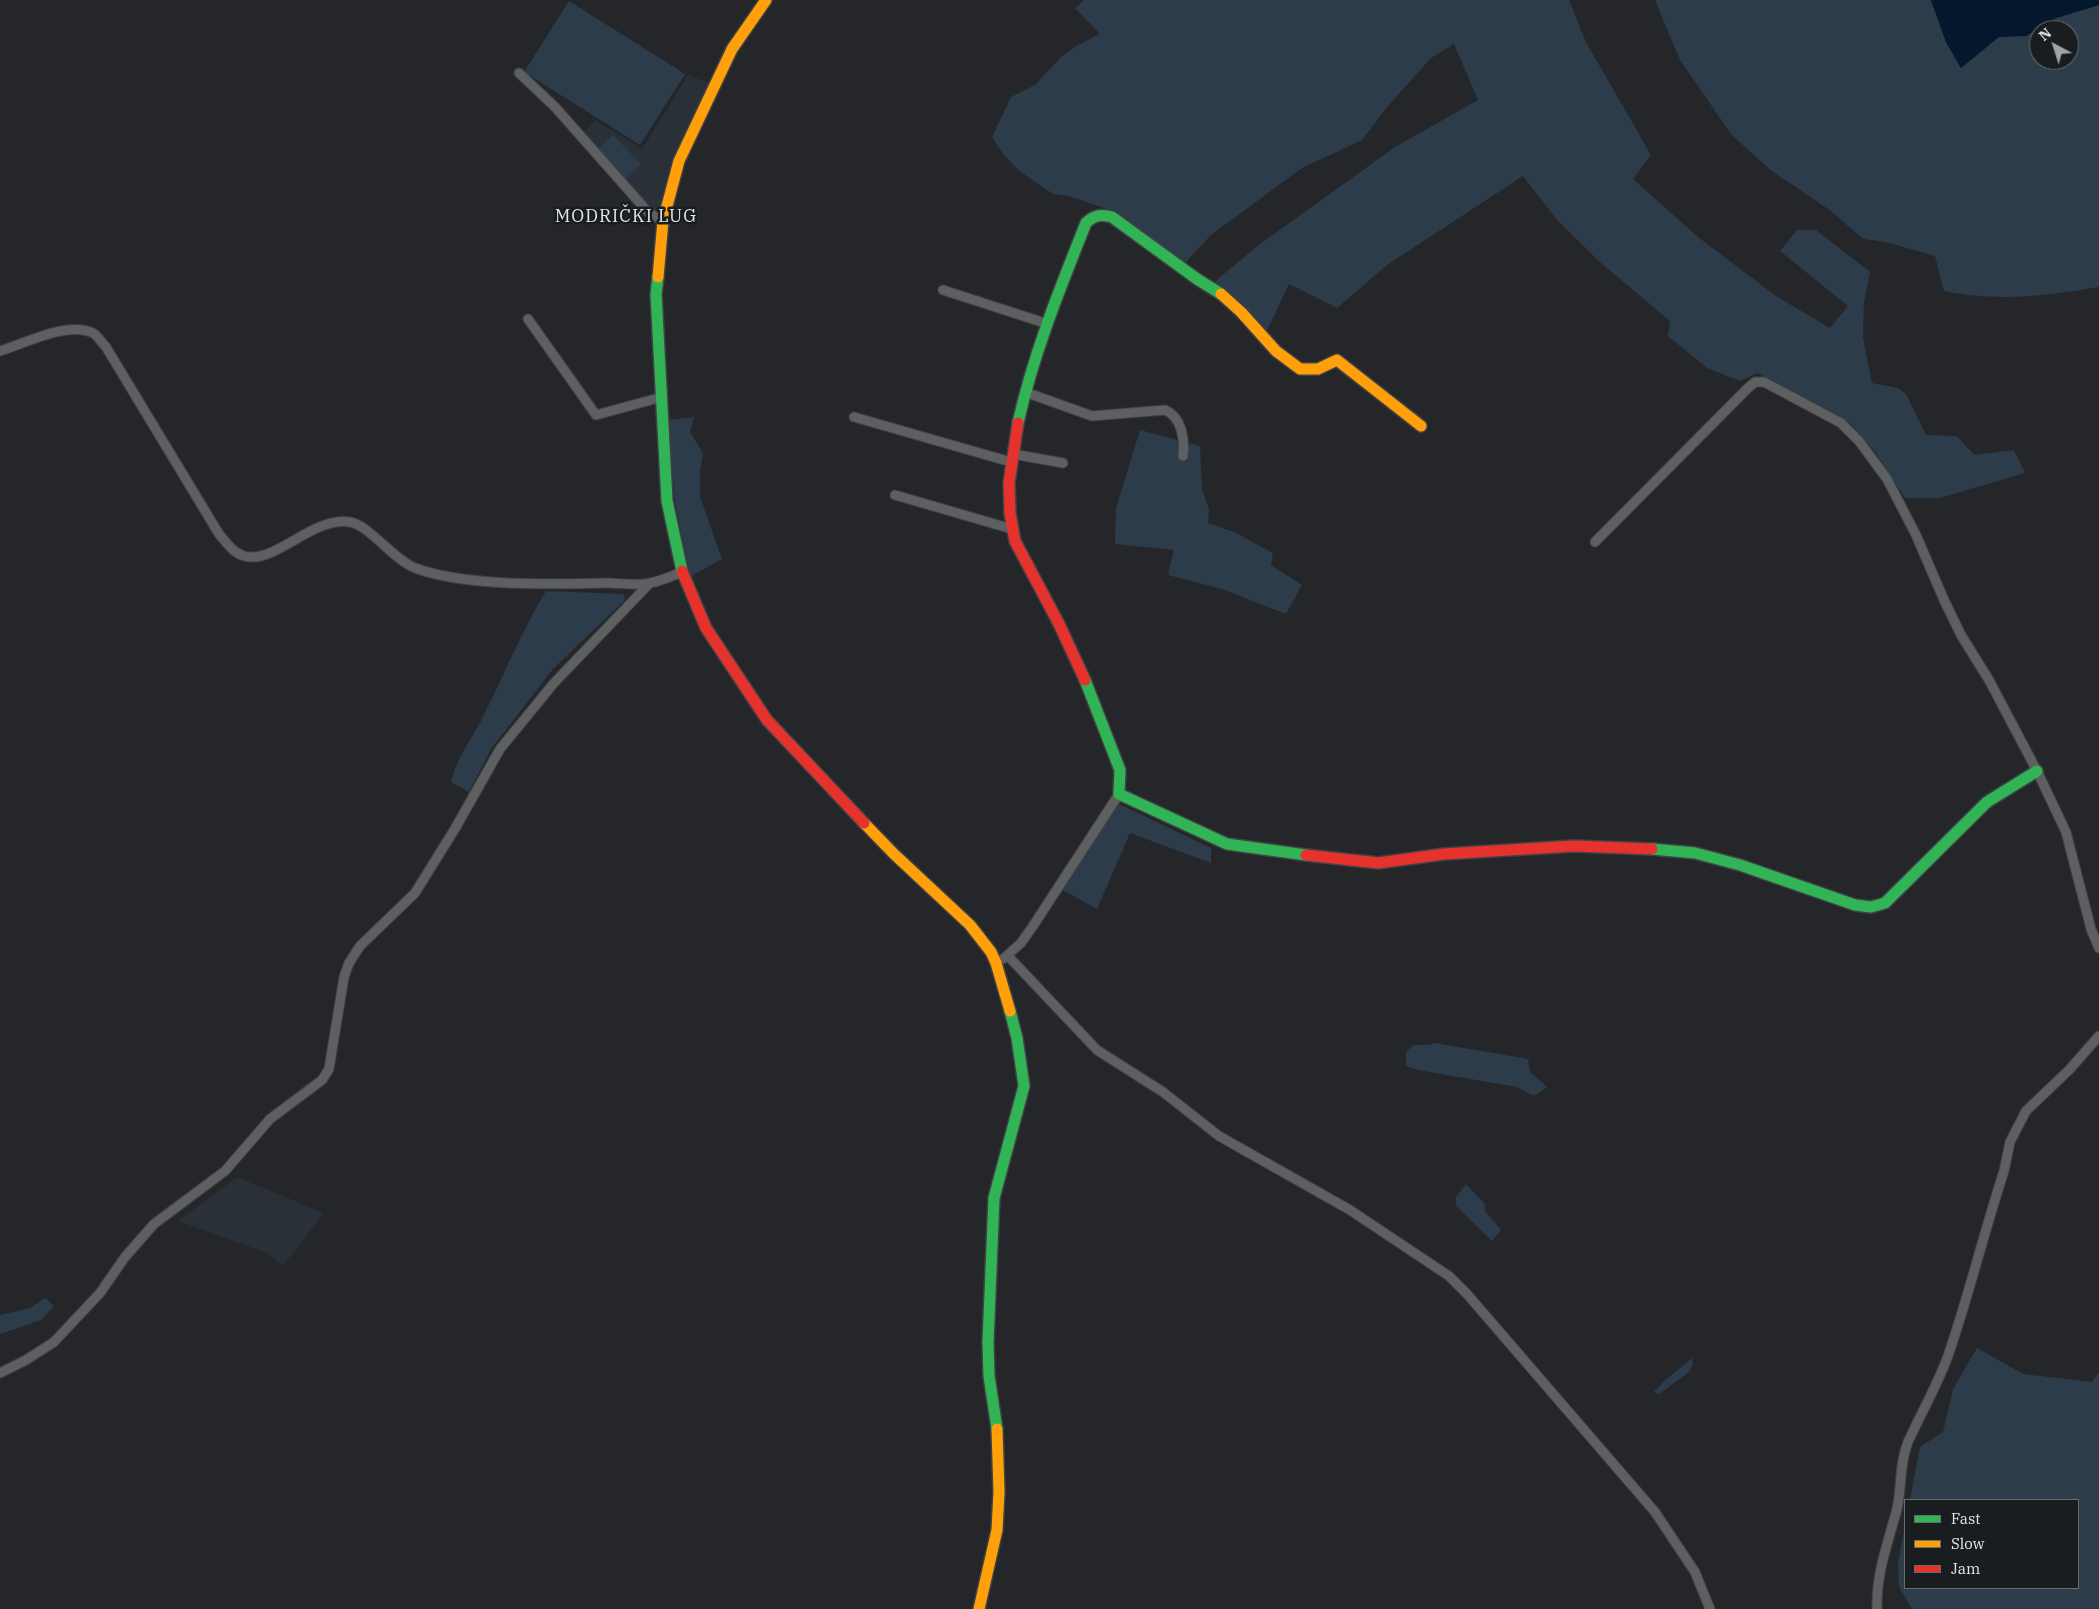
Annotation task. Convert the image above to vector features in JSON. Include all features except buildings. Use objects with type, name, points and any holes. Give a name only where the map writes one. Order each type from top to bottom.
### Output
[{"type":"street","points":[[766,0],[732,49],[679,161],[663,221],[656,294],[667,502],[682,572],[706,628],[767,720],[894,854],[970,924],[991,952],[996,963],[1017,1038],[1024,1086],[994,1198],[988,1342],[989,1376],[996,1430],[999,1492],[997,1530],[980,1609]]},
{"type":"street","points":[[519,73],[555,107],[648,212],[663,221]]},
{"type":"street","points":[[996,963],[1008,956],[1033,926],[1119,794],[1120,770],[1079,666],[1015,540],[1012,529],[1010,480],[1012,458],[1025,392],[1086,223],[1096,215],[1106,214],[1112,217],[1197,279],[1223,295],[1276,351],[1300,369],[1318,369],[1337,360],[1421,426]]},
{"type":"street","points":[[943,290],[1048,324]]},
{"type":"street","points":[[528,319],[596,415],[662,397]]},
{"type":"street","points":[[0,351],[66,329],[78,329],[95,334],[106,347],[219,534],[232,549],[244,556],[271,552],[322,525],[335,522],[352,522],[396,556],[414,567],[438,574],[492,581],[562,584],[649,584],[682,572]]},
{"type":"street","points":[[1595,542],[1756,382],[1764,382],[1841,423],[1859,441],[1887,479],[1916,535],[1961,635],[1989,680],[2037,771],[2066,832],[2091,929],[2099,948]]},
{"type":"street","points":[[1025,392],[1092,416],[1165,410],[1170,412],[1178,423],[1183,437],[1183,456]]},
{"type":"street","points":[[854,417],[1012,458],[1063,463]]},
{"type":"street","points":[[895,495],[1012,529]]},
{"type":"street","points":[[0,1373],[26,1360],[54,1342],[100,1293],[125,1257],[154,1224],[225,1171],[270,1119],[322,1080],[329,1069],[344,977],[348,964],[360,946],[416,893],[500,749],[554,683],[649,584]]},
{"type":"street","points":[[1119,794],[1227,844],[1277,852],[1378,863],[1444,854],[1574,846],[1637,847],[1695,853],[1740,865],[1842,900],[1871,907],[1885,903],[1987,802],[2037,771]]},
{"type":"street","points":[[1008,956],[1097,1050],[1163,1092],[1219,1136],[1350,1210],[1449,1276],[1467,1294],[1553,1395],[1615,1463],[1655,1512],[1695,1572],[1710,1609]]},
{"type":"street","points":[[1877,1609],[1876,1588],[1878,1574],[1897,1508],[1902,1461],[1908,1443],[1935,1389],[1948,1357],[2004,1171],[2010,1142],[2026,1111],[2070,1070],[2099,1036]]},
{"type":"shaded area","points":[[1084,0],[1569,0],[1586,42],[1651,155],[1633,179],[1698,237],[1776,296],[1830,328],[1848,306],[1780,251],[1797,230],[1816,230],[1870,272],[1864,302],[1863,338],[1872,383],[1898,388],[1906,394],[1926,435],[1957,436],[1974,455],[2014,450],[2025,473],[1940,498],[1905,498],[1876,453],[1850,423],[1758,373],[1740,381],[1707,368],[1668,336],[1670,321],[1601,263],[1558,221],[1523,176],[1387,265],[1337,308],[1289,284],[1264,337],[1214,282],[1260,244],[1395,147],[1478,100],[1454,44],[1431,58],[1388,106],[1362,140],[1302,168],[1211,235],[1185,263],[1115,212],[1069,196],[1053,194],[1018,170],[1004,155],[992,137],[1011,97],[1035,85],[1062,56],[1076,46],[1100,34],[1075,8]]},
{"type":"shaded area","points":[[1655,0],[1931,0],[1946,42],[1961,68],[1999,36],[2026,36],[2029,34],[2029,70],[2079,70],[2079,20],[2053,20],[2099,5],[2099,287],[2059,293],[2004,297],[1944,291],[1935,256],[1886,242],[1863,239],[1831,211],[1769,169],[1731,134],[1680,60]]},
{"type":"shaded area","points":[[1931,0],[2099,0],[2099,5],[2053,20],[2029,20],[2029,34],[2026,36],[1999,37],[1961,68],[1946,42]]},
{"type":"shaded area","points":[[569,1],[685,74],[640,145],[524,72]]},
{"type":"shaded area","points":[[688,75],[709,83],[675,164],[660,214],[650,209],[582,134],[595,120],[642,149]]},
{"type":"shaded area","points":[[613,135],[641,164],[626,179],[598,149]]},
{"type":"shaded area","points":[[694,417],[690,432],[703,453],[700,472],[700,497],[722,559],[690,577],[675,501],[668,420]]},
{"type":"shaded area","points":[[1140,430],[1200,446],[1202,489],[1209,509],[1208,523],[1234,532],[1273,553],[1271,565],[1302,585],[1286,614],[1222,589],[1168,575],[1174,550],[1115,544],[1116,508]]},
{"type":"shaded area","points":[[546,591],[624,594],[625,600],[553,669],[491,749],[469,792],[451,782],[457,765]]},
{"type":"shaded area","points":[[1119,804],[1211,848],[1211,863],[1130,833],[1097,909],[1057,887],[1109,818],[1114,807]]},
{"type":"shaded area","points":[[1435,1043],[1528,1059],[1530,1072],[1547,1087],[1534,1096],[1517,1087],[1418,1070],[1406,1066],[1406,1052],[1413,1045]]},
{"type":"shaded area","points":[[237,1177],[324,1213],[283,1266],[267,1253],[178,1221]]},
{"type":"shaded area","points":[[1466,1184],[1485,1204],[1485,1211],[1501,1230],[1492,1241],[1456,1206],[1456,1197]]},
{"type":"shaded area","points":[[45,1298],[54,1306],[41,1320],[0,1334],[0,1315],[30,1308]]},
{"type":"shaded area","points":[[1977,1348],[2023,1374],[2092,1382],[2099,1372],[2099,1609],[1912,1609],[1899,1587],[1898,1564],[1904,1531],[1904,1589],[2079,1589],[2079,1499],[1910,1499],[1920,1447],[1943,1432],[1953,1389]]},
{"type":"shaded area","points":[[1692,1358],[1693,1364],[1688,1373],[1659,1394],[1654,1392],[1662,1383]]},
{"type":"traffic: fast","points":[[1018,423],[1031,372],[1048,322],[1086,223],[1092,218],[1101,215],[1112,217],[1197,279],[1221,294]]},
{"type":"traffic: fast","points":[[658,277],[656,294],[667,501],[682,571]]},
{"type":"traffic: fast","points":[[1085,680],[1120,770],[1119,794],[1227,844],[1306,855]]},
{"type":"traffic: fast","points":[[1652,849],[1695,853],[1740,865],[1855,905],[1871,907],[1885,903],[1987,802],[2037,771]]},
{"type":"traffic: fast","points":[[997,1429],[989,1376],[988,1342],[994,1198],[1024,1086],[1017,1038],[1010,1011]]},
{"type":"traffic: slow","points":[[658,277],[663,221],[679,161],[732,49],[766,0]]},
{"type":"traffic: slow","points":[[1221,294],[1241,312],[1276,351],[1300,369],[1318,369],[1337,360],[1421,426]]},
{"type":"traffic: slow","points":[[864,823],[894,854],[970,925],[991,952],[1010,1011]]},
{"type":"traffic: slow","points":[[979,1609],[997,1530],[999,1492],[997,1429]]},
{"type":"traffic: jam","points":[[1018,423],[1009,483],[1010,513],[1015,541],[1059,624],[1085,680]]},
{"type":"traffic: jam","points":[[682,571],[706,628],[767,720],[864,823]]},
{"type":"traffic: jam","points":[[1306,855],[1378,863],[1444,854],[1574,846],[1652,849]]},
{"type":"district","name":"MODRIČKI LUG","points":[[626,217]]}]
